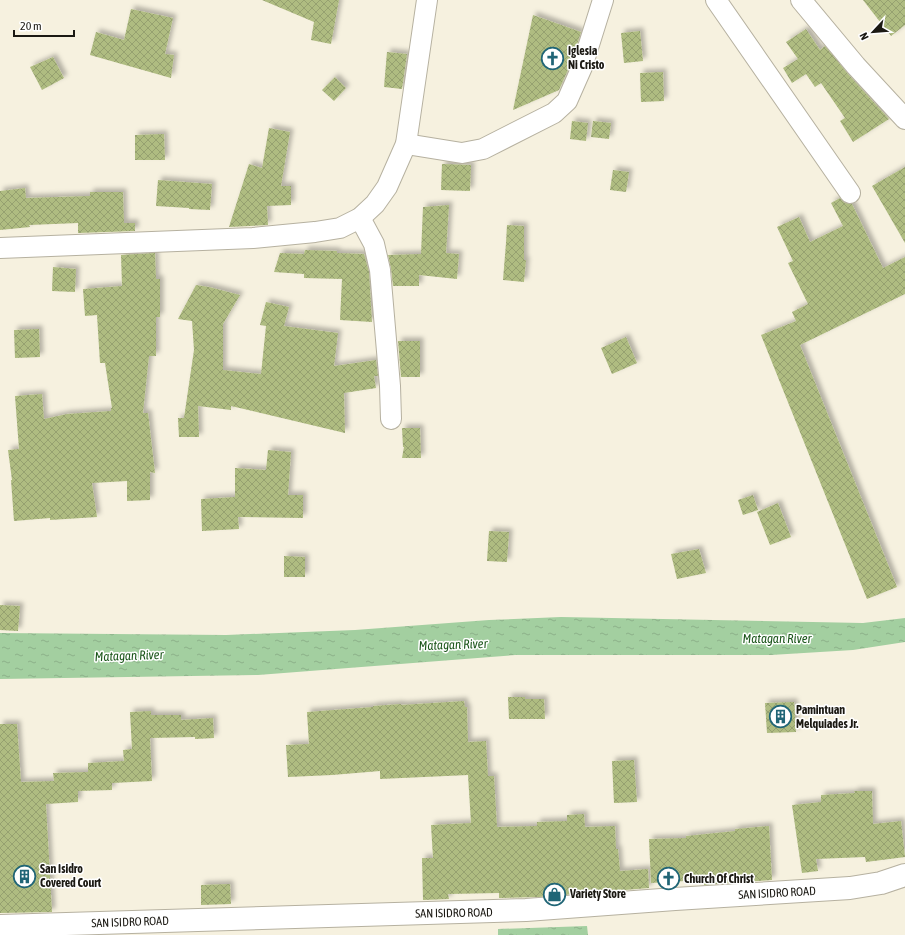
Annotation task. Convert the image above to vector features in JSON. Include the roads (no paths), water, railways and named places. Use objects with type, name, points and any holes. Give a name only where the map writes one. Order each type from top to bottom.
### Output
[{"type":"street","points":[[0,248],[253,238],[340,228],[360,218],[375,204],[387,187],[406,144],[427,0]]},
{"type":"street","points":[[406,144],[462,153],[483,149],[554,114],[567,101],[582,66],[603,0]]},
{"type":"street","points":[[716,0],[850,193]]},
{"type":"street","points":[[801,0],[856,66],[905,120]]},
{"type":"street","points":[[360,218],[374,244],[380,270],[390,386],[391,419]]},
{"type":"street","name":"SAN ISIDRO ROAD","points":[[0,926],[526,910],[850,888],[881,884],[905,875]]},
{"type":"water","name":"Matagan River","points":[[561,617],[863,623],[905,618],[905,642],[853,650],[771,655],[515,655],[258,675],[0,679],[0,633],[226,635],[355,630],[489,620]]},
{"type":"water","points":[[587,926],[588,935],[498,935],[498,929]]},
{"type":"place","name":"Iglesia Ni Cristo","points":[[553,58]]},
{"type":"place","name":"Pamintuan Melquiades Jr.","points":[[780,717]]},
{"type":"place","name":"San Isidro Covered Court","points":[[25,876]]},
{"type":"place","name":"Church Of Christ","points":[[669,879]]},
{"type":"place","name":"Variety Store","points":[[554,894]]}]
